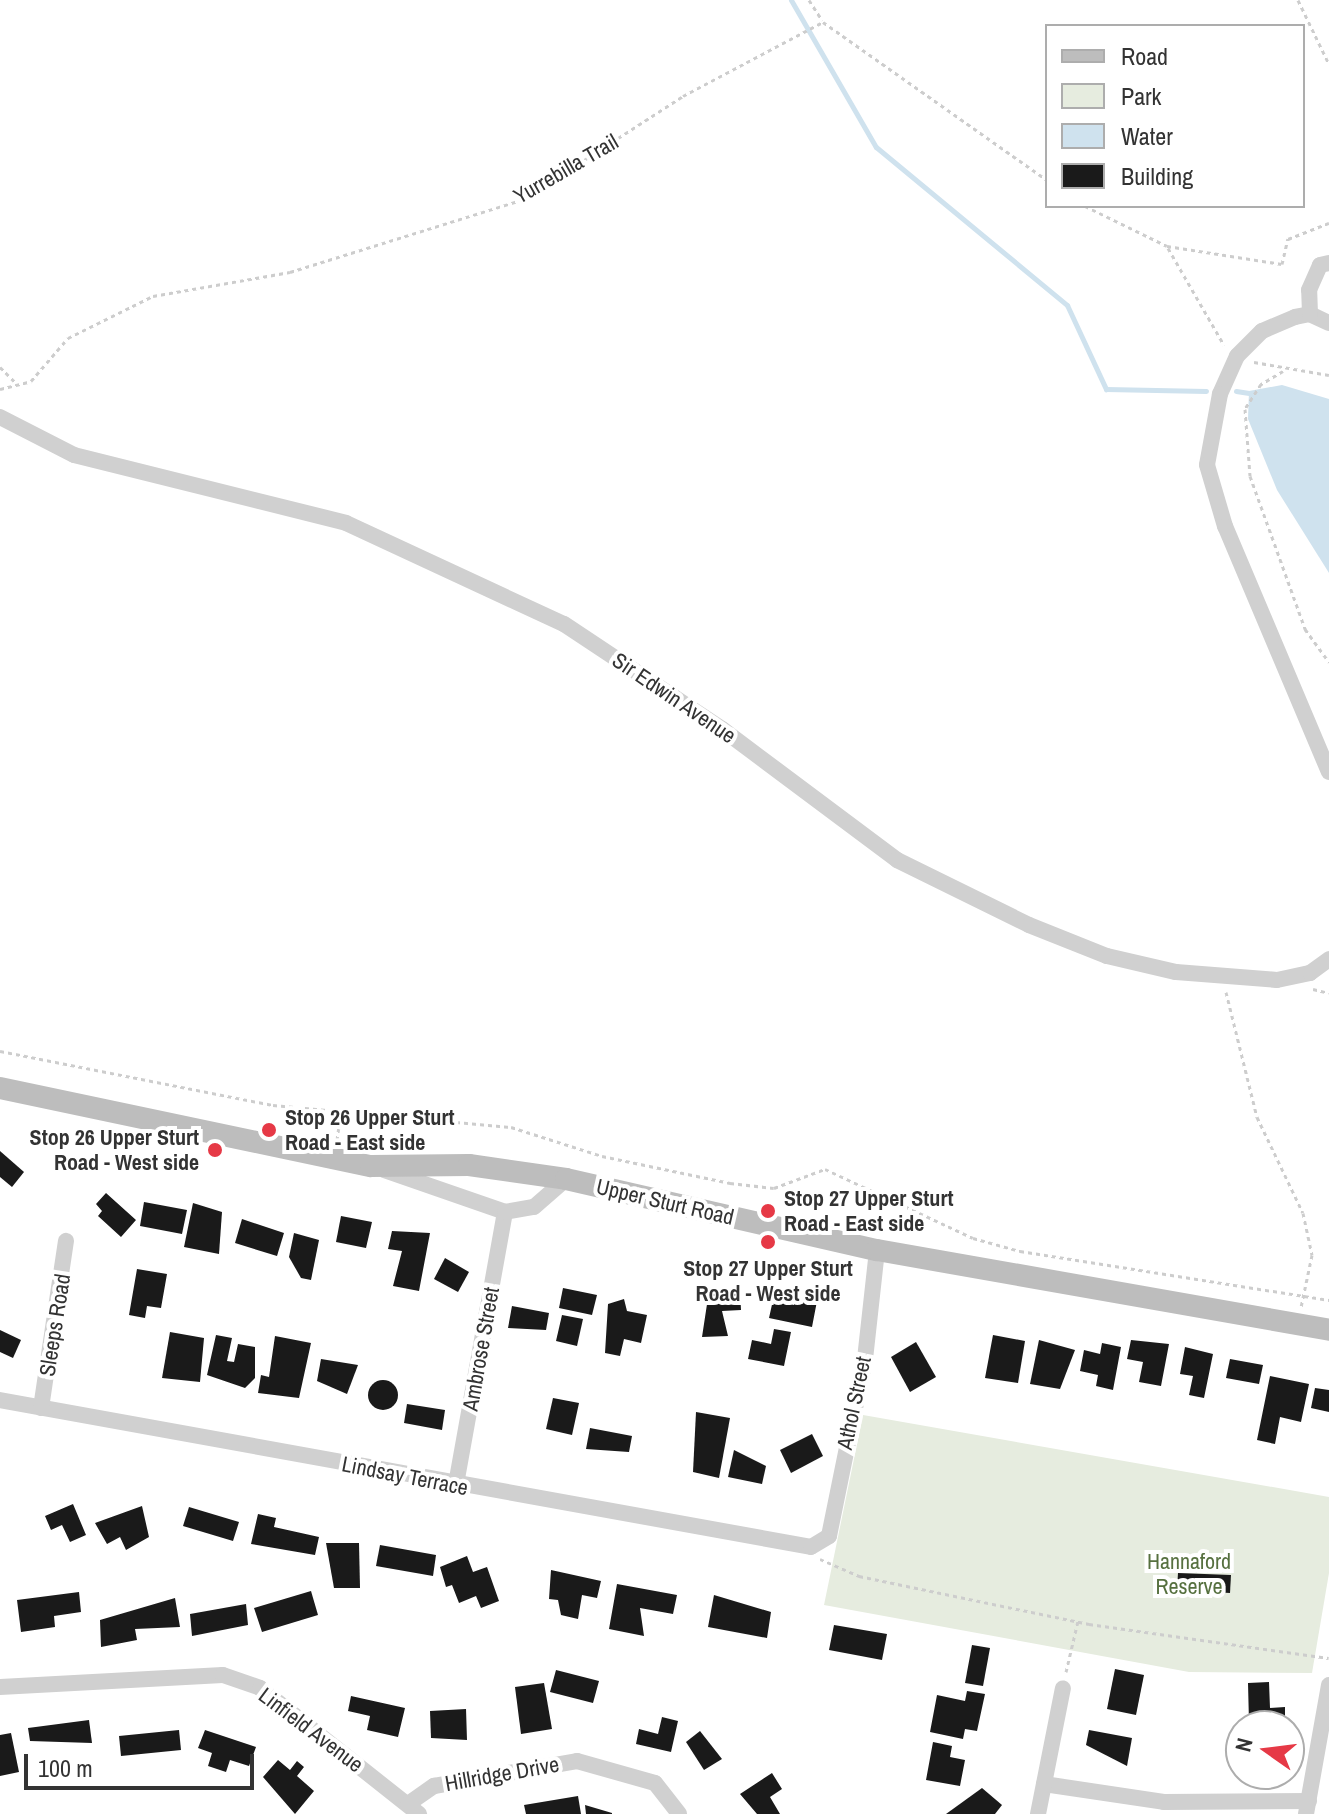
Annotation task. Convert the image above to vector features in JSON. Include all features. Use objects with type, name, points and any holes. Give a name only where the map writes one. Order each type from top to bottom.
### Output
[{"type":"main road","name":"Upper Sturt Road","points":[[0,1088],[371,1166],[469,1165],[566,1179],[877,1250],[1329,1330]]},
{"type":"street","points":[[1310,314],[1309,290],[1320,265],[1329,263]]},
{"type":"street","points":[[1329,323],[1310,314],[1262,331],[1237,356],[1208,440],[1210,483],[1329,772]]},
{"type":"street","name":"Sir Edwin Avenue","points":[[0,417],[74,455],[359,530],[564,624],[897,860],[957,892],[1107,956],[1224,976],[1277,980],[1310,973],[1329,959]]},
{"type":"street","points":[[371,1166],[505,1212],[534,1207],[566,1179]]},
{"type":"street","name":"Ambrose Street","points":[[456,1485],[505,1212]]},
{"type":"street","name":"Sleeps Road","points":[[41,1408],[66,1241]]},
{"type":"street","name":"Athol Street","points":[[811,1547],[829,1536],[865,1359],[877,1250]]},
{"type":"street","name":"Lindsay Terrace","points":[[0,1400],[811,1547]]},
{"type":"street","name":"Linfield Avenue","points":[[0,1687],[223,1675],[260,1688],[413,1809]]},
{"type":"street","points":[[1044,1784],[1164,1802],[1308,1808],[1329,1685]]},
{"type":"street","points":[[1038,1814],[1063,1688]]},
{"type":"street","name":"Hillridge Drive","points":[[413,1809],[434,1786],[577,1761],[655,1783],[679,1814]]},
{"type":"path","points":[[809,0],[823,22],[1045,179]]},
{"type":"path","points":[[1298,0],[1329,64]]},
{"type":"path","name":"Yurrebilla Trail","points":[[0,389],[15,382],[31,381],[68,338],[153,296],[290,272],[524,199],[797,31],[823,22]]},
{"type":"path","points":[[1089,208],[1167,246],[1282,264],[1288,239],[1329,223]]},
{"type":"path","points":[[1167,246],[1219,339],[1237,356],[1283,371],[1329,375]]},
{"type":"path","points":[[0,367],[15,382]]},
{"type":"path","points":[[1283,371],[1261,384],[1245,409],[1250,476],[1305,629],[1329,662]]},
{"type":"path","points":[[1224,976],[1239,1066],[1303,1213],[1312,1255],[1299,1325]]},
{"type":"path","points":[[0,1051],[63,1068],[341,1113],[511,1127],[602,1156],[745,1185],[774,1188],[825,1169],[973,1238],[1020,1251],[1329,1300]]},
{"type":"path","points":[[334,1159],[341,1113]]},
{"type":"path","points":[[811,1547],[816,1557],[859,1576],[1078,1621],[1329,1658]]},
{"type":"path","points":[[1063,1688],[1078,1621]]},
{"type":"green space","name":"Hannaford Reserve","points":[[863,1415],[1329,1497],[1329,1573],[1312,1673],[1189,1672],[824,1605]]},
{"type":"water","points":[[1282,385],[1329,399],[1329,573],[1277,490],[1248,419],[1249,391]]},
{"type":"building","points":[[0,1151],[24,1172],[12,1187],[0,1177]]},
{"type":"building","points":[[106,1193],[136,1220],[121,1237],[98,1216],[102,1211],[96,1204]]},
{"type":"building","points":[[144,1202],[187,1210],[182,1234],[140,1226]]},
{"type":"building","points":[[193,1203],[222,1212],[219,1254],[184,1247]]},
{"type":"building","points":[[341,1216],[372,1222],[366,1248],[336,1242]]},
{"type":"building","points":[[242,1219],[284,1233],[277,1256],[235,1243]]},
{"type":"building","points":[[392,1231],[430,1233],[419,1291],[393,1286],[402,1251],[388,1249]]},
{"type":"building","points":[[294,1233],[319,1240],[311,1280],[301,1278],[289,1257]]},
{"type":"building","points":[[445,1258],[469,1272],[458,1292],[434,1279]]},
{"type":"building","points":[[137,1269],[167,1274],[161,1308],[147,1306],[145,1318],[129,1315]]},
{"type":"building","points":[[563,1288],[597,1295],[592,1315],[559,1308]]},
{"type":"building","points":[[740,1290],[741,1310],[722,1311],[728,1336],[702,1337],[709,1291]]},
{"type":"building","points":[[796,1297],[817,1301],[812,1327],[769,1318],[773,1300],[794,1305]]},
{"type":"building","points":[[624,1299],[627,1311],[647,1315],[641,1343],[624,1339],[620,1356],[605,1353],[608,1304]]},
{"type":"building","points":[[512,1306],[549,1313],[546,1330],[508,1328]]},
{"type":"building","points":[[562,1315],[583,1319],[577,1346],[556,1341]]},
{"type":"building","points":[[774,1329],[791,1332],[784,1366],[748,1359],[752,1340],[771,1344]]},
{"type":"building","points":[[0,1330],[21,1340],[13,1358],[0,1352]]},
{"type":"building","points":[[170,1332],[204,1338],[200,1382],[162,1378]]},
{"type":"building","points":[[216,1335],[232,1338],[227,1361],[234,1362],[238,1344],[255,1347],[255,1378],[245,1388],[207,1375]]},
{"type":"building","points":[[993,1335],[1025,1341],[1018,1383],[985,1378]]},
{"type":"building","points":[[275,1336],[311,1343],[299,1398],[258,1393],[261,1375],[269,1377]]},
{"type":"building","points":[[1039,1340],[1075,1350],[1060,1389],[1030,1384]]},
{"type":"building","points":[[1131,1340],[1169,1344],[1161,1386],[1139,1382],[1143,1362],[1127,1359]]},
{"type":"building","points":[[916,1342],[936,1377],[910,1392],[891,1357]]},
{"type":"building","points":[[1102,1343],[1121,1347],[1113,1390],[1096,1386],[1098,1375],[1080,1371],[1084,1350],[1100,1354]]},
{"type":"building","points":[[1185,1347],[1213,1354],[1204,1398],[1189,1395],[1193,1376],[1180,1374]]},
{"type":"building","points":[[321,1359],[358,1365],[347,1394],[317,1381]]},
{"type":"building","points":[[1230,1359],[1263,1365],[1259,1384],[1226,1378]]},
{"type":"building","points":[[1270,1376],[1309,1384],[1301,1422],[1280,1417],[1275,1444],[1257,1440]]},
{"type":"building","points":[[383,1380],[389,1381],[397,1389],[397,1401],[389,1409],[383,1410],[377,1409],[369,1401],[368,1395],[369,1389],[377,1381]]},
{"type":"building","points":[[1315,1388],[1329,1390],[1329,1412],[1311,1408]]},
{"type":"building","points":[[553,1398],[579,1403],[572,1435],[546,1429]]},
{"type":"building","points":[[407,1404],[445,1410],[442,1430],[404,1423]]},
{"type":"building","points":[[696,1412],[730,1418],[719,1478],[693,1472]]},
{"type":"building","points":[[590,1428],[632,1436],[629,1452],[586,1449]]},
{"type":"building","points":[[812,1434],[823,1456],[791,1473],[780,1450]]},
{"type":"building","points":[[734,1450],[766,1466],[762,1484],[728,1477]]},
{"type":"building","points":[[73,1504],[86,1535],[70,1542],[62,1525],[51,1530],[45,1516]]},
{"type":"building","points":[[142,1506],[149,1537],[126,1550],[120,1537],[107,1544],[95,1523]]},
{"type":"building","points":[[189,1507],[239,1522],[233,1541],[183,1526]]},
{"type":"building","points":[[258,1514],[276,1518],[274,1527],[319,1537],[315,1555],[251,1544]]},
{"type":"building","points":[[326,1543],[359,1543],[360,1588],[334,1588]]},
{"type":"building","points":[[380,1545],[436,1555],[433,1576],[376,1566]]},
{"type":"building","points":[[467,1556],[473,1572],[487,1567],[499,1601],[481,1608],[476,1596],[459,1603],[452,1585],[446,1587],[440,1567]]},
{"type":"building","points":[[551,1570],[601,1581],[597,1598],[582,1595],[578,1619],[561,1615],[558,1600],[549,1599]]},
{"type":"building","points":[[1178,1573],[1231,1575],[1230,1593],[1177,1590]]},
{"type":"building","points":[[617,1584],[677,1595],[673,1614],[640,1608],[644,1636],[609,1629]]},
{"type":"building","points":[[311,1591],[318,1615],[262,1632],[254,1608]]},
{"type":"building","points":[[79,1592],[81,1612],[54,1616],[55,1627],[21,1632],[17,1600]]},
{"type":"building","points":[[714,1595],[771,1612],[767,1638],[708,1627]]},
{"type":"building","points":[[175,1598],[180,1627],[135,1629],[137,1640],[101,1647],[100,1620]]},
{"type":"building","points":[[246,1604],[248,1625],[192,1636],[190,1614]]},
{"type":"building","points":[[834,1625],[887,1634],[882,1660],[829,1650]]},
{"type":"building","points":[[972,1645],[990,1648],[983,1686],[965,1683]]},
{"type":"building","points":[[1115,1669],[1144,1675],[1136,1715],[1107,1709]]},
{"type":"building","points":[[556,1670],[599,1681],[593,1703],[550,1692]]},
{"type":"building","points":[[1269,1682],[1270,1708],[1285,1707],[1285,1710],[1249,1710],[1248,1683]]},
{"type":"building","points":[[544,1683],[552,1729],[521,1734],[515,1687]]},
{"type":"building","points":[[967,1691],[985,1694],[977,1731],[965,1729],[963,1739],[930,1732],[937,1695],[965,1701]]},
{"type":"building","points":[[351,1696],[405,1708],[398,1737],[367,1730],[370,1716],[348,1711]]},
{"type":"building","points":[[466,1709],[467,1740],[431,1738],[430,1711]]},
{"type":"building","points":[[662,1717],[678,1721],[671,1752],[636,1744],[639,1729],[658,1734]]},
{"type":"building","points":[[89,1720],[92,1743],[30,1741],[28,1728]]},
{"type":"building","points":[[179,1730],[181,1750],[121,1756],[119,1736]]},
{"type":"building","points":[[205,1730],[256,1747],[249,1766],[230,1760],[226,1772],[208,1766],[212,1753],[198,1748]]},
{"type":"building","points":[[1089,1730],[1132,1738],[1127,1766],[1086,1745]]},
{"type":"building","points":[[700,1731],[722,1759],[704,1770],[686,1742]]},
{"type":"building","points":[[11,1733],[19,1772],[0,1776],[0,1735]]},
{"type":"building","points":[[933,1742],[952,1746],[950,1757],[965,1760],[960,1786],[926,1780]]},
{"type":"building","points":[[278,1760],[290,1770],[297,1761],[304,1767],[297,1776],[314,1791],[295,1814],[263,1777]]},
{"type":"building","points":[[772,1773],[782,1789],[770,1797],[780,1814],[757,1814],[740,1794]]},
{"type":"building","points":[[982,1788],[1002,1805],[995,1814],[946,1814]]},
{"type":"building","points":[[578,1796],[581,1814],[526,1814],[524,1805]]},
{"type":"building","points":[[585,1805],[612,1813],[612,1814],[586,1814]]},
{"type":"waterway","points":[[791,0],[876,147],[1067,305],[1106,389],[1206,391]]},
{"type":"waterway","points":[[1236,391],[1254,394]]},
{"type":"place","name":"Stop 26 Upper Sturt Road - East side","points":[[269,1130]]},
{"type":"place","name":"Stop 26 Upper Sturt Road - West side","points":[[215,1150]]},
{"type":"place","name":"Stop 27 Upper Sturt Road - East side","points":[[768,1211]]},
{"type":"place","name":"Stop 27 Upper Sturt Road - West side","points":[[768,1242]]}]
